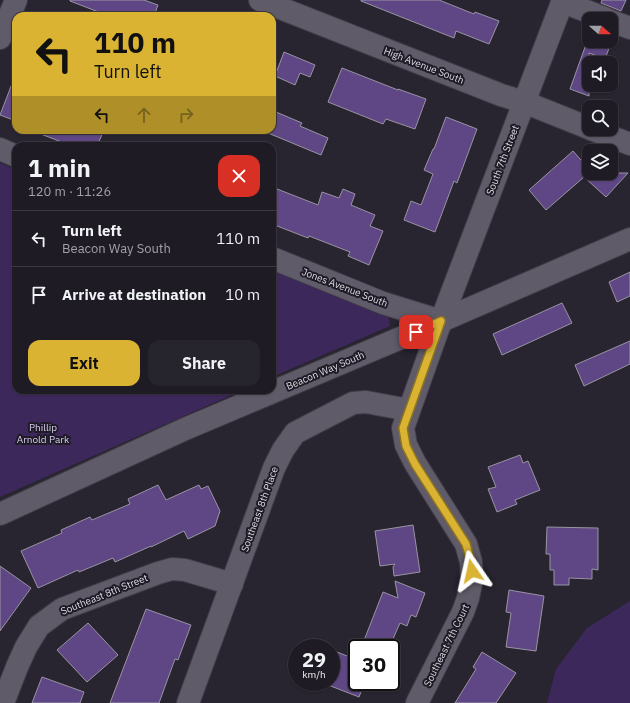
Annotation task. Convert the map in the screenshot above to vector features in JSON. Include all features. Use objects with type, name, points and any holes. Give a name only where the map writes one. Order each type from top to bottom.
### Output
[{"type":"street","points":[[0,38],[16,0]]},
{"type":"street","name":"High Avenue South","points":[[260,0],[582,126]]},
{"type":"street","points":[[563,1],[590,12]]},
{"type":"street","name":"South 7th Street","points":[[441,321],[563,1]]},
{"type":"street","points":[[618,23],[630,28]]},
{"type":"street","name":"High Avenue South","points":[[609,136],[630,144]]},
{"type":"street","points":[[0,149],[12,154]]},
{"type":"street","name":"Beacon Way South","points":[[276,391],[630,239]]},
{"type":"street","name":"Jones Avenue South","points":[[276,260],[383,303],[441,321]]},
{"type":"street","name":"Southeast 7th Court","points":[[417,703],[463,612],[472,579],[471,562],[466,544],[415,464],[406,446],[403,428],[441,321]]},
{"type":"street","name":"Beacon Way South","points":[[0,514],[185,429],[268,394]]},
{"type":"street","name":"Southeast 8th Place","points":[[188,703],[274,468],[283,450],[295,433],[353,403],[366,402],[409,410]]},
{"type":"street","name":"Southeast 8th Street","points":[[3,703],[26,647],[39,626],[62,609],[172,569],[184,570],[232,584]]},
{"type":"street","points":[[406,703],[411,703]]},
{"type":"green space","name":"Phillip Arnold Park","points":[[0,163],[12,168],[12,394],[234,394],[0,497]]},
{"type":"green space","points":[[276,271],[388,314],[390,326],[276,375]]},
{"type":"green space","points":[[630,601],[630,703],[547,703],[556,669],[587,628]]},
{"type":"building","points":[[144,0],[158,5],[155,12],[99,12],[70,1]]},
{"type":"building","points":[[361,0],[439,0],[474,14],[475,12],[499,21],[489,44],[456,31],[454,38]]},
{"type":"building","points":[[602,0],[626,0],[621,11],[601,3]]},
{"type":"building","points":[[585,48],[609,48],[606,56],[597,56],[589,53],[589,56],[582,56],[582,92],[589,92],[589,96],[570,89]]},
{"type":"building","points":[[284,52],[315,65],[310,77],[300,73],[295,85],[276,76]]},
{"type":"building","points":[[342,68],[398,90],[426,99],[415,129],[386,119],[383,124],[328,102]]},
{"type":"building","points":[[12,84],[12,120],[0,115]]},
{"type":"building","points":[[276,112],[302,123],[300,126],[328,138],[321,155],[270,134],[276,134]]},
{"type":"building","points":[[446,117],[477,129],[457,183],[454,181],[435,232],[404,220],[411,201],[421,205],[433,174],[424,170]]},
{"type":"building","points":[[41,134],[102,134],[99,142],[62,142]]},
{"type":"building","points":[[573,151],[582,161],[582,179],[546,210],[529,190]]},
{"type":"building","points":[[618,173],[628,173],[606,197],[587,180],[618,180]]},
{"type":"building","points":[[276,189],[318,205],[322,192],[339,198],[343,189],[355,194],[351,205],[375,215],[370,226],[383,231],[369,265],[348,256],[350,252],[309,236],[308,238],[276,226]]},
{"type":"building","points":[[630,272],[630,296],[617,302],[609,282]]},
{"type":"building","points":[[562,303],[572,323],[502,355],[493,334]]},
{"type":"building","points":[[630,341],[630,364],[584,386],[575,365]]},
{"type":"building","points":[[520,455],[523,463],[528,461],[540,490],[515,500],[517,504],[497,512],[488,489],[496,487],[488,467]]},
{"type":"building","points":[[158,485],[166,500],[199,485],[201,489],[208,486],[220,511],[215,526],[188,539],[184,531],[115,562],[113,558],[79,572],[78,570],[38,588],[21,551],[62,533],[61,530],[90,517],[92,520],[130,504],[128,499]]},
{"type":"building","points":[[413,525],[420,572],[394,576],[393,567],[395,564],[380,566],[375,531]]},
{"type":"building","points":[[547,527],[598,528],[598,570],[592,569],[592,579],[569,578],[569,585],[554,585],[554,570],[550,570],[550,554],[546,554]]},
{"type":"building","points":[[0,566],[31,588],[0,631]]},
{"type":"building","points":[[395,581],[425,593],[416,617],[411,615],[407,626],[400,623],[393,639],[365,639],[383,592],[398,598]]},
{"type":"building","points":[[509,590],[544,596],[536,651],[506,647],[511,613],[506,612]]},
{"type":"building","points":[[146,609],[191,625],[178,660],[175,659],[159,703],[110,703]]},
{"type":"building","points":[[88,623],[118,655],[87,682],[57,650]]},
{"type":"building","points":[[482,652],[516,673],[496,703],[455,703],[476,669],[473,667]]},
{"type":"building","points":[[340,653],[348,656],[348,691],[361,691],[359,697],[340,690]]},
{"type":"building","points":[[42,677],[84,692],[80,703],[32,703]]},
{"type":"route","points":[[416,332],[441,321],[403,428],[406,446],[415,464],[466,544],[472,571]]}]
